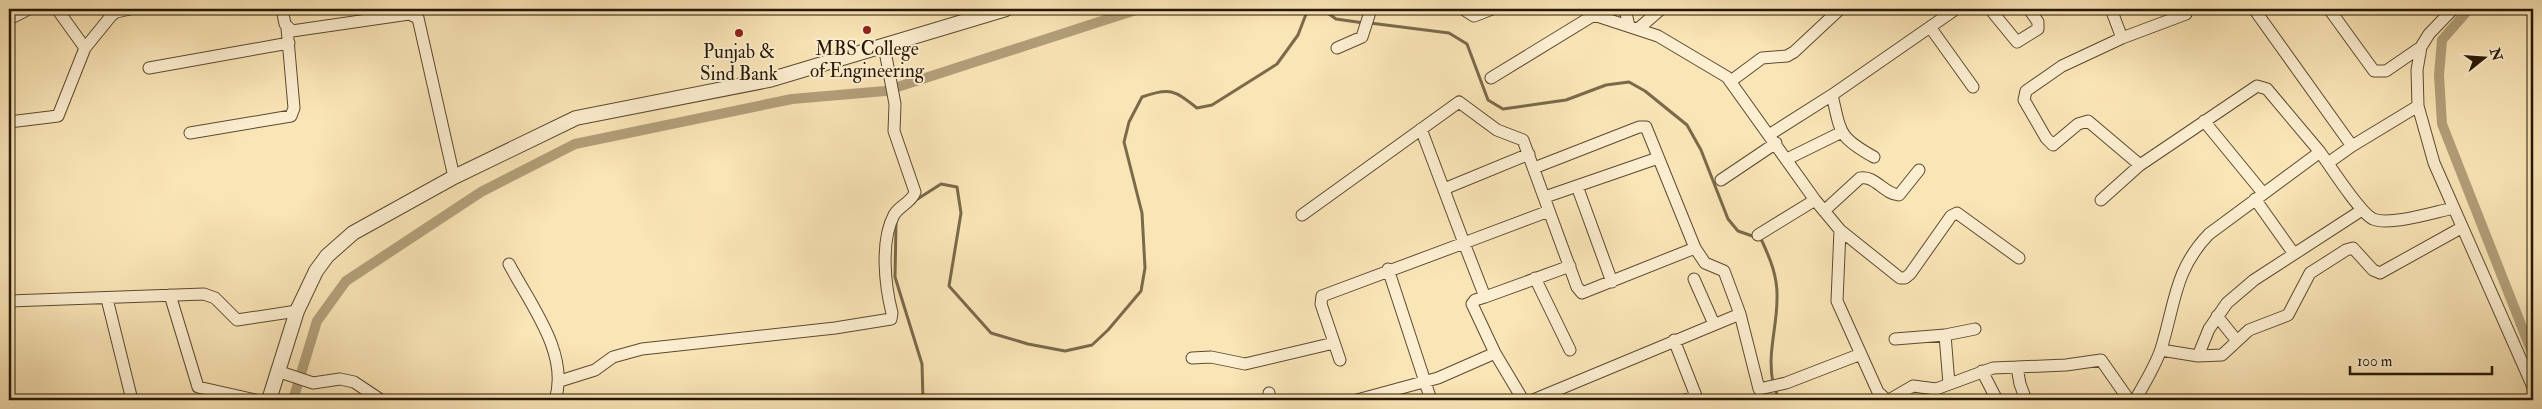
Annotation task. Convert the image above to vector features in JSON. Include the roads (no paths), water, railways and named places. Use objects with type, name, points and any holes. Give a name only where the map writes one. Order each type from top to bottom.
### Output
[{"type":"street","points":[[9,19],[29,9]]},
{"type":"street","points":[[57,9],[85,48]]},
{"type":"street","points":[[9,122],[58,116],[62,111],[85,48],[111,16],[116,12],[130,9]]},
{"type":"street","points":[[190,133],[291,116],[294,108],[289,43],[282,9]]},
{"type":"street","points":[[268,400],[282,372],[297,312],[316,271],[338,245],[353,233],[454,177],[576,118],[769,80],[1006,9]]},
{"type":"street","points":[[1463,9],[1474,16],[1492,9]]},
{"type":"street","points":[[1584,9],[1658,36],[1722,73],[1731,81],[1815,200],[1840,230],[1900,278],[1905,278],[1910,274],[1951,216],[1957,212],[2019,258]]},
{"type":"street","points":[[1625,9],[1634,28]]},
{"type":"street","points":[[1634,28],[1661,9]]},
{"type":"street","points":[[1731,81],[1762,58],[1787,56],[1794,52],[1840,9]]},
{"type":"street","points":[[1721,180],[1832,95],[1956,9]]},
{"type":"street","points":[[1990,9],[2017,42],[2038,29],[2038,22],[2029,9]]},
{"type":"street","points":[[2111,9],[2122,38]]},
{"type":"street","points":[[2254,9],[2352,146]]},
{"type":"street","points":[[2328,9],[2374,71],[2386,71],[2421,48]]},
{"type":"street","points":[[2453,9],[2429,34],[2421,48],[2417,70],[2418,106],[2434,163],[2533,387]]},
{"type":"street","points":[[2140,165],[2088,121],[2078,124],[2052,145],[2024,100],[2026,91],[2062,66],[2188,10]]},
{"type":"street","points":[[1337,48],[1362,37],[1365,33],[1370,12]]},
{"type":"street","points":[[1491,78],[1593,12]]},
{"type":"street","points":[[287,28],[301,31],[408,14],[418,18],[454,177]]},
{"type":"street","points":[[1930,28],[1973,87]]},
{"type":"street","points":[[149,68],[289,43]]},
{"type":"street","points":[[560,381],[595,370],[613,356],[642,350],[835,328],[890,319],[892,313],[886,291],[885,273],[888,240],[894,215],[915,192],[894,131],[895,104],[884,46]]},
{"type":"street","points":[[2102,200],[2140,165],[2252,88],[2262,86],[2320,152],[2362,210],[2374,219],[2384,220],[2454,208]]},
{"type":"street","points":[[1832,95],[1842,132],[1853,146],[1874,157]]},
{"type":"street","points":[[1302,215],[1459,102],[1496,130],[1523,140],[1549,212],[1582,293],[1695,248]]},
{"type":"street","points":[[2328,163],[2352,146],[2418,106]]},
{"type":"street","points":[[2204,121],[2259,196],[2294,254]]},
{"type":"street","points":[[1534,168],[1639,127],[1648,128],[1658,158],[1695,248],[1705,263],[1724,272],[1740,314],[1759,389],[1774,386],[1861,354]]},
{"type":"street","points":[[1421,129],[1484,297]]},
{"type":"street","points":[[1788,160],[1842,132]]},
{"type":"street","points":[[2135,400],[2160,350],[2176,287],[2189,259],[2209,234],[2320,152]]},
{"type":"street","points":[[1444,189],[1529,154]]},
{"type":"street","points":[[1545,197],[1658,158]]},
{"type":"street","points":[[1824,211],[1860,178],[1868,178],[1892,194],[1899,195],[1919,170]]},
{"type":"street","points":[[1577,186],[1612,282]]},
{"type":"street","points":[[1758,235],[1815,200]]},
{"type":"street","points":[[2198,356],[2217,316],[2239,292],[2362,210]]},
{"type":"street","points":[[1340,360],[1321,304],[1322,296],[1388,269],[1549,212]]},
{"type":"street","points":[[2160,350],[2198,356],[2222,355],[2249,330],[2288,315],[2310,273],[2346,250],[2353,248],[2373,270],[2380,273],[2462,228]]},
{"type":"street","points":[[1840,230],[1838,301],[1878,392],[1888,400],[1913,386],[1933,389],[1993,368],[2066,366],[2101,360],[2105,362],[2129,400]]},
{"type":"street","points":[[509,264],[555,349],[560,381],[555,400]]},
{"type":"street","points":[[1523,400],[1495,353],[1472,304],[1475,300],[1570,266]]},
{"type":"street","points":[[1388,269],[1431,400]]},
{"type":"street","points":[[1535,278],[1570,350]]},
{"type":"street","points":[[1694,279],[1714,324]]},
{"type":"street","points":[[9,301],[210,294],[237,320],[297,312]]},
{"type":"street","points":[[170,295],[198,387],[255,400]]},
{"type":"street","points":[[107,299],[132,400]]},
{"type":"street","points":[[1533,400],[1552,396],[1674,340],[1740,314]]},
{"type":"street","points":[[2217,316],[2237,341]]},
{"type":"street","points":[[1895,338],[1945,335],[1975,329]]},
{"type":"street","points":[[1945,335],[1949,384]]},
{"type":"street","points":[[1674,340],[1697,398],[1685,400]]},
{"type":"street","points":[[1192,358],[1211,357],[1244,364],[1334,343]]},
{"type":"street","points":[[1357,400],[1426,382],[1495,353]]},
{"type":"street","points":[[2017,367],[2020,384],[2026,400]]},
{"type":"street","points":[[1982,371],[1997,400]]},
{"type":"street","points":[[282,372],[313,383],[340,379],[354,382],[381,400]]},
{"type":"waterway","points":[[293,400],[317,321],[346,281],[481,192],[575,144],[792,99],[885,91],[1139,9]]},
{"type":"waterway","points":[[916,200],[941,184],[957,187],[961,213],[949,286],[991,333],[1028,344],[1065,351],[1092,345],[1108,330],[1141,291],[1145,268],[1142,213],[1124,142],[1129,122],[1142,97],[1166,91],[1183,97],[1197,108],[1212,105],[1277,64],[1298,35],[1308,9]]},
{"type":"waterway","points":[[1322,9],[1336,19],[1364,23]]},
{"type":"waterway","points":[[2469,9],[2442,40],[2439,75],[2442,124],[2533,355]]},
{"type":"waterway","points":[[1370,23],[1449,33],[1467,44],[1488,100],[1503,109],[1566,100],[1606,85],[1629,82],[1645,91],[1687,125],[1701,150],[1728,219],[1738,231],[1761,239],[1773,268],[1777,291],[1777,310],[1771,361],[1773,383]]},
{"type":"waterway","points":[[896,223],[895,277],[922,364],[923,400]]},
{"type":"waterway","points":[[1775,389],[1779,400]]},
{"type":"place","name":"MBS College of Engineering","points":[[867,30]]},
{"type":"place","name":"Punjab & Sind Bank","points":[[739,33]]}]
